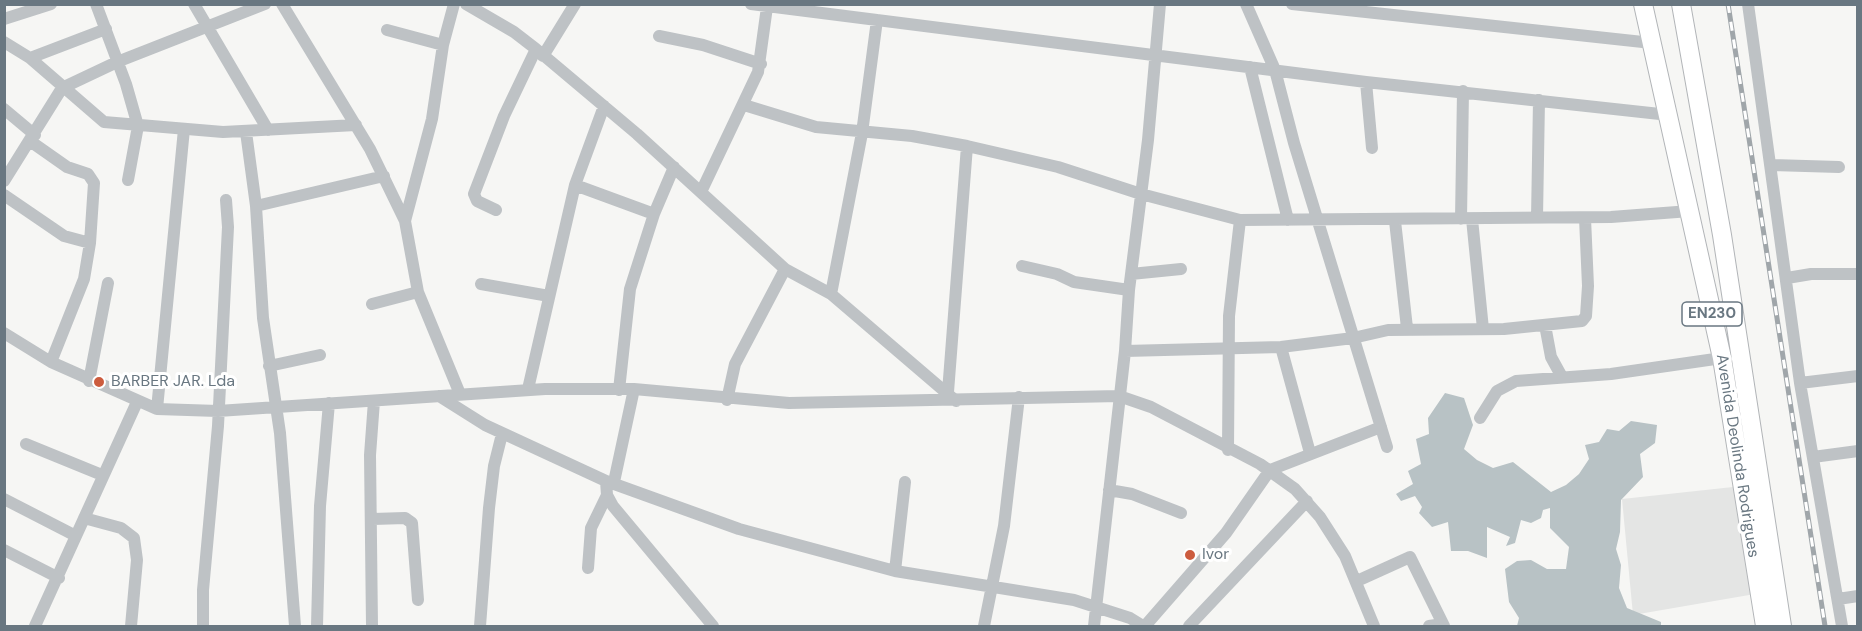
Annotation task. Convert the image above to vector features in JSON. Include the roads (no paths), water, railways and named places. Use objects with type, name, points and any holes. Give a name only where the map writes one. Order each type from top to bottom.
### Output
[{"type":"highway","name":"Avenida Deolinda Rodrigues","points":[[1643,4],[1722,358],[1765,627]]},
{"type":"highway","name":"Avenida Deolinda Rodrigues","points":[[1681,4],[1722,235],[1782,627]]},
{"type":"street","points":[[4,19],[51,4]]},
{"type":"street","points":[[96,4],[138,126],[128,180]]},
{"type":"street","points":[[194,4],[268,130]]},
{"type":"street","points":[[6,175],[32,138],[62,88],[117,62],[265,4]]},
{"type":"street","points":[[282,4],[356,125],[405,221],[418,292],[460,394]]},
{"type":"street","points":[[405,221],[432,119],[444,45],[454,4]]},
{"type":"street","points":[[466,4],[514,32],[540,52],[674,167],[785,268],[831,294],[952,396]]},
{"type":"street","points":[[496,210],[477,201],[474,194],[504,116],[540,52],[575,4]]},
{"type":"street","points":[[751,4],[1366,82],[1669,115]]},
{"type":"street","points":[[1094,627],[1125,351],[1129,290],[1149,140],[1160,4]]},
{"type":"street","points":[[1246,4],[1275,70],[1294,143],[1387,447]]},
{"type":"street","points":[[1292,4],[1652,43]]},
{"type":"street","points":[[1748,4],[1772,165],[1800,383],[1842,627]]},
{"type":"street","points":[[701,192],[744,105],[761,64],[767,7]]},
{"type":"street","points":[[831,294],[862,133],[877,20]]},
{"type":"street","points":[[30,58],[106,29]]},
{"type":"street","points":[[387,30],[444,45]]},
{"type":"street","points":[[659,36],[704,45],[761,64]]},
{"type":"street","points":[[4,42],[30,58],[104,122],[246,132],[356,125]]},
{"type":"street","points":[[1250,67],[1288,220]]},
{"type":"street","points":[[1366,82],[1372,148]]},
{"type":"street","points":[[1463,91],[1466,219],[1483,329]]},
{"type":"street","points":[[1536,218],[1539,100]]},
{"type":"street","points":[[744,105],[816,127],[912,136],[968,146],[1058,167],[1141,194],[1240,220],[1585,218],[1651,216],[1690,211]]},
{"type":"street","points":[[528,389],[574,185],[604,106]]},
{"type":"street","points":[[4,109],[32,138],[67,167],[93,178],[90,243],[84,279],[51,362]]},
{"type":"street","points":[[157,409],[184,129]]},
{"type":"street","points":[[246,132],[256,206],[269,366],[276,407],[295,627]]},
{"type":"street","points":[[952,396],[968,146]]},
{"type":"street","points":[[1772,165],[1839,167]]},
{"type":"street","points":[[620,390],[630,289],[654,214],[674,167]]},
{"type":"street","points":[[256,206],[384,176]]},
{"type":"street","points":[[574,185],[654,214]]},
{"type":"street","points":[[4,195],[64,236],[90,243]]},
{"type":"street","points":[[203,627],[203,590],[218,411],[228,227],[226,200]]},
{"type":"street","points":[[1125,351],[1281,347],[1353,338],[1407,328],[1483,329],[1545,325],[1585,319],[1588,286],[1585,218]]},
{"type":"street","points":[[1228,450],[1230,308],[1240,220]]},
{"type":"street","points":[[1395,220],[1407,328]]},
{"type":"street","points":[[1022,266],[1057,274],[1074,282],[1129,290]]},
{"type":"street","points":[[727,400],[735,364],[762,317],[785,268]]},
{"type":"street","points":[[1131,274],[1181,269]]},
{"type":"street","points":[[1787,278],[1812,273],[1857,274]]},
{"type":"street","points":[[89,381],[108,283]]},
{"type":"street","points":[[481,284],[549,296]]},
{"type":"street","points":[[372,304],[418,292]]},
{"type":"street","points":[[1545,325],[1551,357],[1562,377]]},
{"type":"street","points":[[6,338],[89,381],[157,409],[218,411],[528,389],[634,389],[727,400],[789,403],[952,396],[1119,396],[1150,407],[1228,450],[1270,470],[1307,501],[1345,556],[1374,627]]},
{"type":"street","points":[[1281,347],[1310,453]]},
{"type":"street","points":[[269,366],[320,355]]},
{"type":"street","points":[[1480,418],[1497,391],[1516,381],[1611,374],[1722,358]]},
{"type":"street","points":[[1800,383],[1857,376]]},
{"type":"street","points":[[588,568],[591,528],[601,503],[608,495],[634,389]]},
{"type":"street","points":[[439,396],[502,434],[610,482],[739,529],[895,571],[1097,606],[1130,618],[1144,627],[1226,533],[1270,470],[1381,428]]},
{"type":"street","points":[[984,627],[1004,526],[1019,397]]},
{"type":"street","points":[[372,627],[373,519],[370,455],[374,401]]},
{"type":"street","points":[[35,627],[137,402]]},
{"type":"street","points":[[317,627],[320,506],[329,404]]},
{"type":"street","points":[[480,627],[489,508],[494,466],[502,434]]},
{"type":"street","points":[[26,444],[102,475]]},
{"type":"street","points":[[1813,457],[1857,451]]},
{"type":"street","points":[[895,571],[905,482]]},
{"type":"street","points":[[1109,490],[1132,494],[1181,513]]},
{"type":"street","points":[[608,495],[613,506],[713,627]]},
{"type":"street","points":[[4,500],[76,536]]},
{"type":"street","points":[[1189,627],[1307,501]]},
{"type":"street","points":[[84,518],[121,528],[134,538],[137,561],[131,627]]},
{"type":"street","points":[[373,519],[405,518],[412,523],[418,600]]},
{"type":"street","points":[[4,550],[59,578]]},
{"type":"street","points":[[1357,581],[1410,558],[1443,625],[1429,627]]},
{"type":"street","points":[[1838,599],[1857,596]]},
{"type":"railway","points":[[1728,4],[1825,626]]},
{"type":"place","name":"BARBER JAR. Lda","points":[[99,382]]},
{"type":"place","name":"Ivor","points":[[1190,555]]}]
